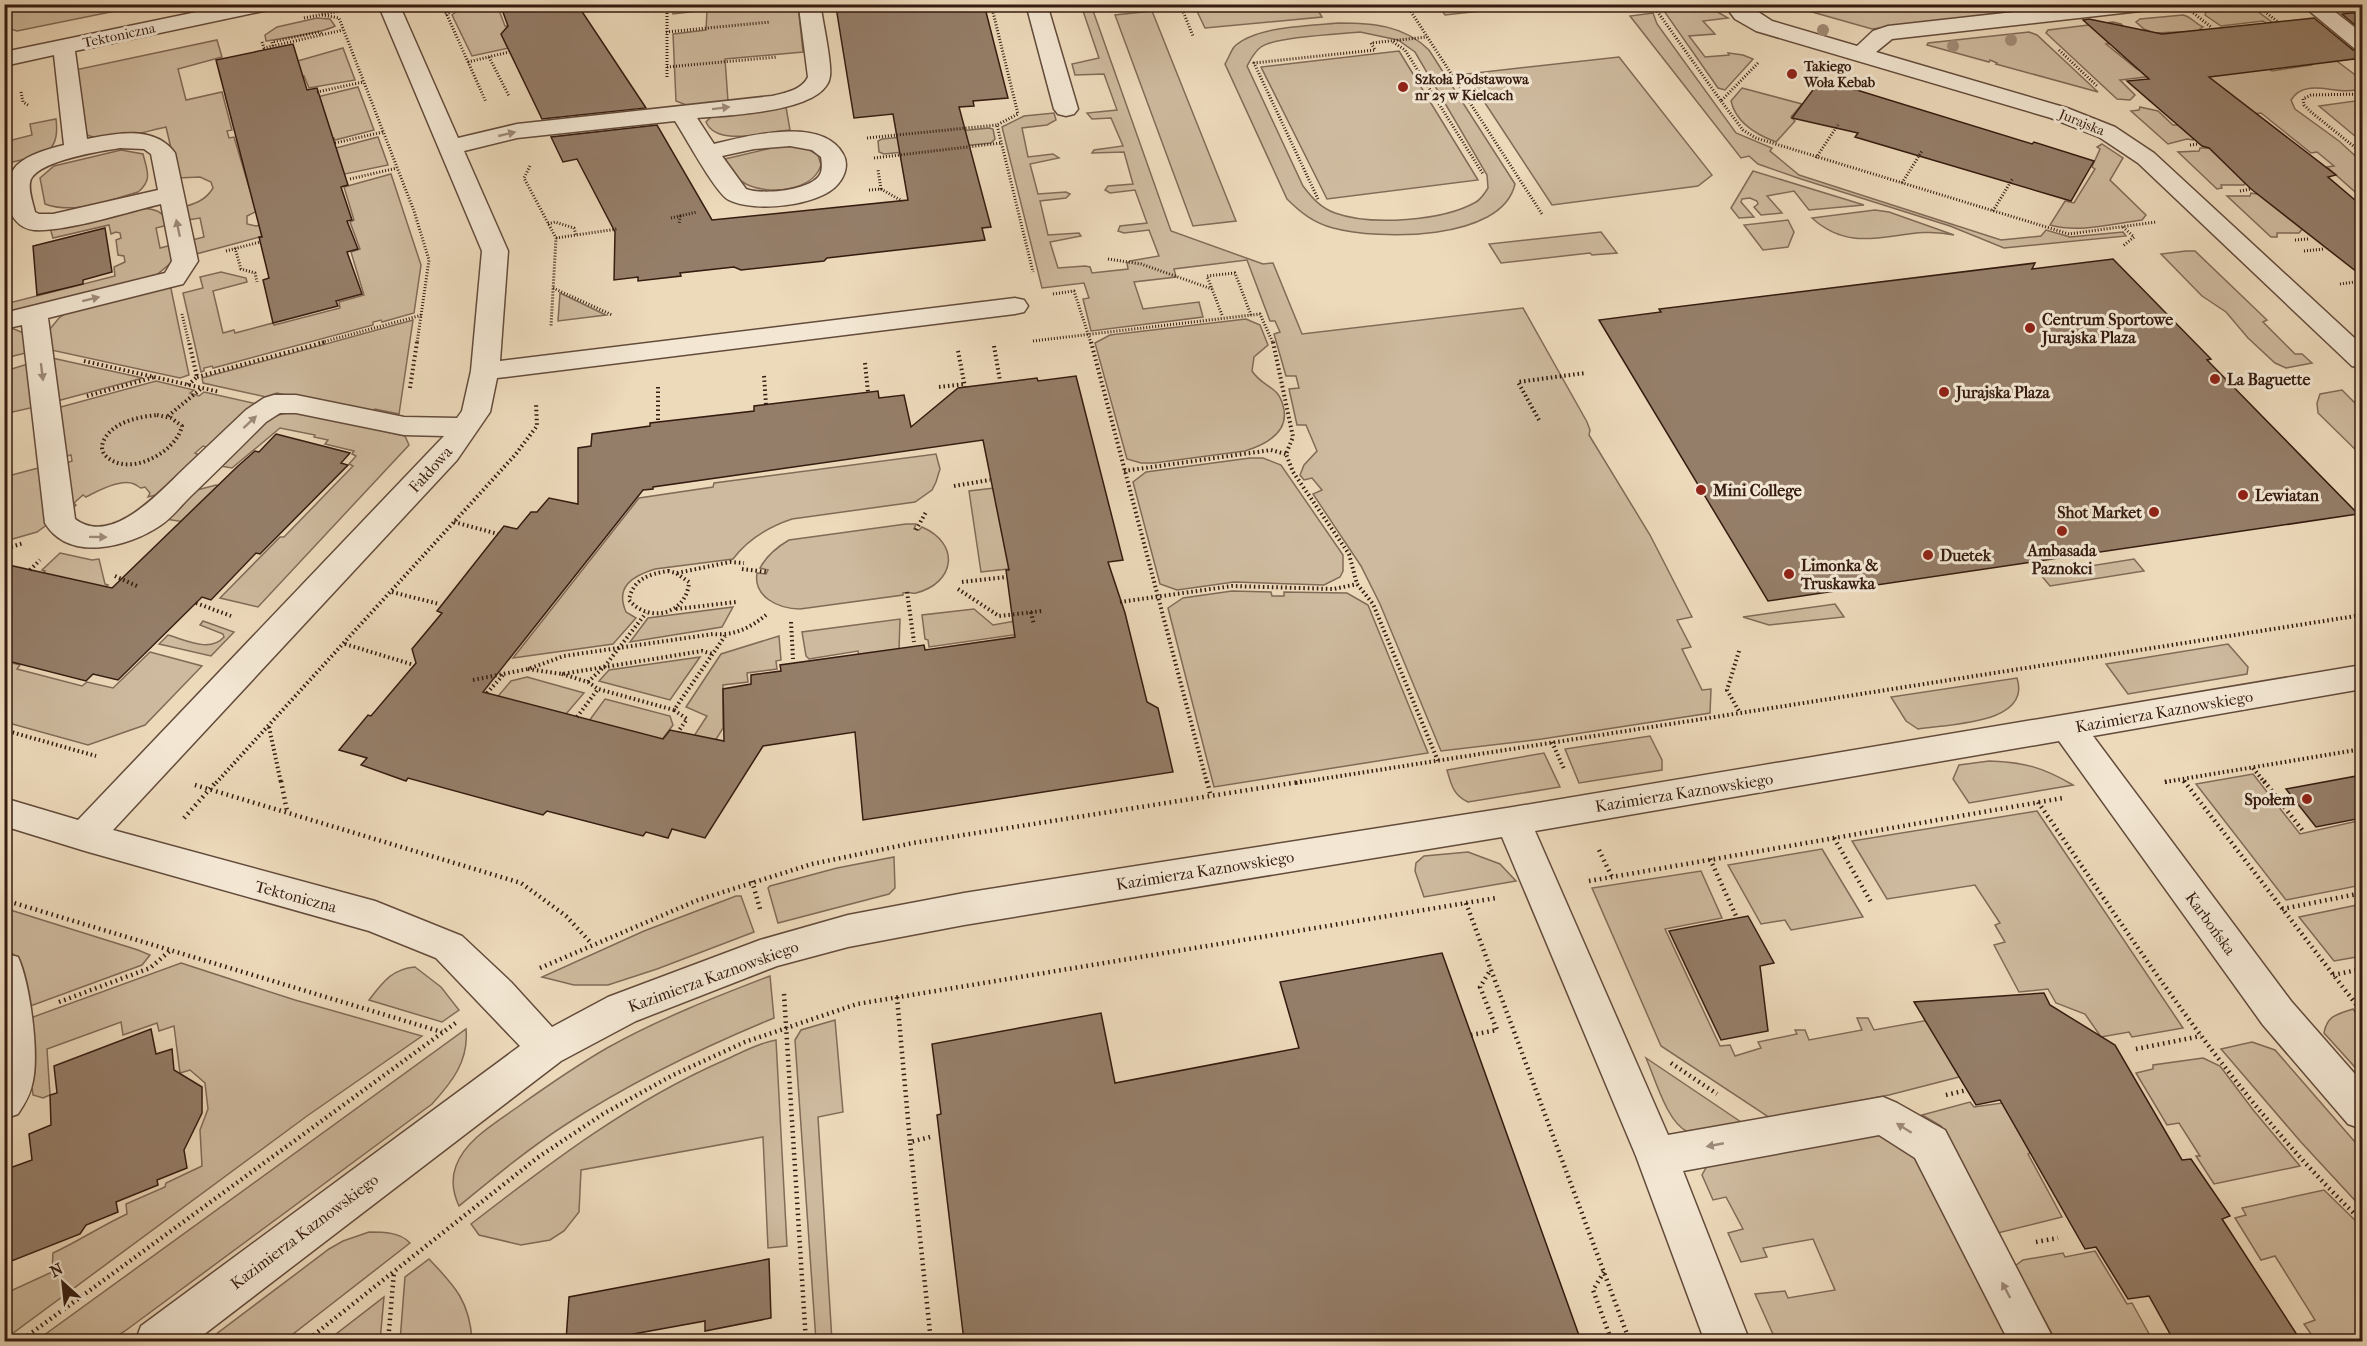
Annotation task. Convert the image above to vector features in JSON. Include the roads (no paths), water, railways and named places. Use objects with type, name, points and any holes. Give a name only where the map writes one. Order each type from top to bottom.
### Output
[{"type":"street","name":"Tektoniczna","points":[[4,59],[268,4]]},
{"type":"street","name":"Fałdowa","points":[[85,837],[447,453],[470,420],[485,371],[495,251],[388,4]]},
{"type":"street","points":[[1036,4],[1066,109]]},
{"type":"street","name":"Jurajska","points":[[1734,4],[1743,14],[1764,27],[2059,113],[2107,132],[2146,158],[2362,360]]},
{"type":"street","points":[[1860,55],[1881,36],[1888,33],[2149,4]]},
{"type":"street","points":[[2311,4],[2362,43]]},
{"type":"street","points":[[450,147],[517,132],[772,103],[796,97],[814,88],[819,76],[812,11]]},
{"type":"street","points":[[64,47],[76,149]]},
{"type":"street","points":[[675,114],[708,152],[731,189],[739,196],[755,199],[798,195],[818,189],[828,181],[834,162],[830,153],[823,148],[794,138],[754,142],[708,152]]},
{"type":"street","points":[[4,321],[174,278],[185,261],[163,153],[152,143],[128,141],[76,149],[35,164],[19,178],[23,215],[27,220],[41,223],[66,220],[170,195]]},
{"type":"street","points":[[485,371],[1015,306]]},
{"type":"street","points":[[34,314],[60,522],[67,531],[87,537],[107,537],[134,527],[151,517],[256,416],[274,404],[296,404],[404,426],[470,420]]},
{"type":"street","points":[[2332,332],[2362,327]]},
{"type":"street","name":"Kazimierza Kaznowskiego","points":[[157,1341],[547,1049],[622,1009],[773,951],[848,931],[1181,873],[1513,821],[2362,677]]},
{"type":"street","name":"Karbońska","points":[[2068,728],[2277,1013],[2362,1111]]},
{"type":"street","name":"Tektoniczna","points":[[9,819],[85,837],[375,917],[449,947],[498,994],[547,1049]]},
{"type":"street","points":[[1513,821],[1545,890],[1658,1156],[1728,1341]]},
{"type":"street","points":[[4,969],[11,1020],[13,1083],[4,1101]]},
{"type":"street","points":[[1658,1156],[1883,1116],[1930,1144],[2033,1341]]},
{"type":"place","name":"Takiego Woła Kebab","points":[[1792,74]]},
{"type":"place","name":"Szkoła Podstawowa nr 25 w Kielcach","points":[[1403,87]]},
{"type":"place","name":"Centrum Sportowe Jurajska Plaza","points":[[2030,328]]},
{"type":"place","name":"La Baguette","points":[[2215,379]]},
{"type":"place","name":"Jurajska Plaza","points":[[1944,392]]},
{"type":"place","name":"Mini College","points":[[1701,490]]},
{"type":"place","name":"Lewiatan","points":[[2243,495]]},
{"type":"place","name":"Shot Market","points":[[2154,512]]},
{"type":"place","name":"Ambasada Paznokci","points":[[2062,531]]},
{"type":"place","name":"Duetek","points":[[1928,555]]},
{"type":"place","name":"Limonka & Truskawka","points":[[1789,574]]},
{"type":"place","name":"Społem","points":[[2307,799]]}]
